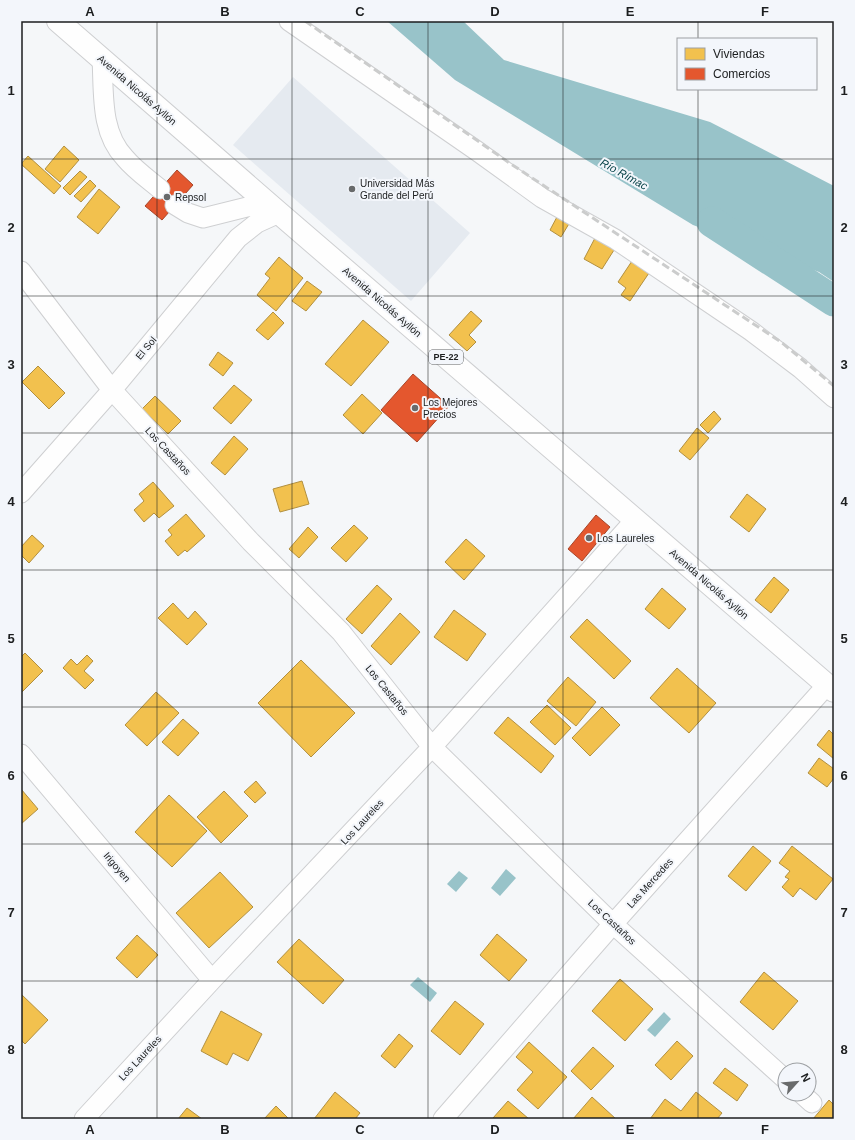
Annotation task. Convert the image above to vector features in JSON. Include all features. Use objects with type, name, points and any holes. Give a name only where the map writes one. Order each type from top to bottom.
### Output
[{"type":"highway","name":"Avenida Nicolás Ayllón","points":[[58,21],[831,688]]},
{"type":"street","points":[[289,21],[477,151],[542,198],[615,239],[751,331],[800,368],[834,398]]},
{"type":"street","points":[[102,59],[105,120],[112,140],[124,158],[160,189]]},
{"type":"street","points":[[175,205],[188,213],[204,218],[273,207]]},
{"type":"street","name":"El Sol","points":[[21,494],[112,390],[238,238],[273,207]]},
{"type":"street","name":"Los Castaños","points":[[21,271],[112,390],[252,542],[341,632],[432,747],[613,924],[777,1072]]},
{"type":"street","name":"Los Laureles","points":[[84,1119],[212,980],[432,747],[635,520]]},
{"type":"street","name":"Las Mercedes","points":[[443,1119],[613,924],[831,688]]},
{"type":"street","name":"Irigoyen","points":[[21,754],[212,980]]},
{"type":"shaded area","name":"Universidad Más Grande del Perú","points":[[293,77],[470,233],[411,301],[233,145]]},
{"type":"water","points":[[387,21],[463,21],[504,60],[710,122],[834,186],[834,282],[819,272],[693,225],[455,80]]},
{"type":"water","points":[[506,869],[516,878],[500,896],[491,888]]},
{"type":"water","points":[[459,871],[468,878],[456,892],[447,884]]},
{"type":"water","points":[[418,977],[437,993],[430,1002],[410,985]]},
{"type":"water","points":[[664,1012],[671,1019],[655,1037],[647,1030]]},
{"type":"building: Viviendas","points":[[64,146],[79,160],[60,182],[45,169]]},
{"type":"building: Viviendas","points":[[28,156],[61,186],[54,194],[21,164]]},
{"type":"building: Viviendas","points":[[80,171],[87,177],[70,195],[63,188]]},
{"type":"building: Viviendas","points":[[90,180],[96,186],[81,202],[74,196]]},
{"type":"building: Viviendas","points":[[99,189],[120,207],[98,234],[77,217]]},
{"type":"building: Viviendas","points":[[558,215],[570,222],[561,237],[550,230]]},
{"type":"building: Viviendas","points":[[595,238],[614,250],[602,269],[584,259]]},
{"type":"building: Viviendas","points":[[279,257],[303,278],[276,311],[257,295],[270,278],[265,274]]},
{"type":"building: Viviendas","points":[[632,261],[649,273],[630,301],[621,295],[626,288],[618,282]]},
{"type":"building: Viviendas","points":[[307,281],[322,292],[306,311],[292,301]]},
{"type":"building: Viviendas","points":[[471,311],[482,321],[469,335],[476,342],[467,351],[449,335]]},
{"type":"building: Viviendas","points":[[273,312],[284,323],[268,340],[256,330]]},
{"type":"building: Viviendas","points":[[363,320],[389,342],[351,386],[325,364]]},
{"type":"building: Viviendas","points":[[218,352],[233,363],[223,376],[209,365]]},
{"type":"building: Viviendas","points":[[38,366],[65,393],[49,409],[22,382]]},
{"type":"building: Viviendas","points":[[234,385],[252,400],[231,424],[213,408]]},
{"type":"building: Viviendas","points":[[362,394],[382,413],[363,434],[343,415]]},
{"type":"building: Viviendas","points":[[155,396],[181,421],[168,434],[142,409]]},
{"type":"building: Viviendas","points":[[714,411],[721,419],[708,433],[700,425]]},
{"type":"building: Viviendas","points":[[697,428],[709,438],[690,460],[679,451]]},
{"type":"building: Viviendas","points":[[234,436],[248,449],[225,475],[211,463]]},
{"type":"building: Viviendas","points":[[302,481],[309,504],[280,512],[273,489]]},
{"type":"building: Viviendas","points":[[153,482],[174,506],[159,518],[154,513],[144,522],[134,510],[144,501],[139,494]]},
{"type":"building: Viviendas","points":[[747,494],[766,509],[749,532],[730,517]]},
{"type":"building: Viviendas","points":[[186,514],[205,536],[187,552],[185,550],[178,556],[165,541],[172,535],[168,530]]},
{"type":"building: Viviendas","points":[[354,525],[368,538],[346,562],[331,548]]},
{"type":"building: Viviendas","points":[[308,527],[318,537],[299,558],[289,549]]},
{"type":"building: Viviendas","points":[[32,535],[44,546],[29,563],[21,555],[21,547]]},
{"type":"building: Viviendas","points":[[466,539],[485,556],[464,580],[445,562]]},
{"type":"building: Viviendas","points":[[774,577],[789,590],[771,613],[755,600]]},
{"type":"building: Viviendas","points":[[377,585],[392,599],[362,634],[346,619]]},
{"type":"building: Viviendas","points":[[662,588],[686,609],[669,629],[645,609]]},
{"type":"building: Viviendas","points":[[173,603],[188,619],[195,611],[207,624],[187,645],[158,618]]},
{"type":"building: Viviendas","points":[[454,610],[486,634],[467,661],[434,637]]},
{"type":"building: Viviendas","points":[[400,613],[420,632],[391,665],[371,646]]},
{"type":"building: Viviendas","points":[[587,619],[631,661],[614,679],[570,637]]},
{"type":"building: Viviendas","points":[[25,653],[43,671],[21,693],[21,657]]},
{"type":"building: Viviendas","points":[[87,655],[93,661],[84,671],[94,680],[85,689],[63,668],[71,659],[77,665]]},
{"type":"building: Viviendas","points":[[301,660],[355,713],[311,757],[258,703]]},
{"type":"building: Viviendas","points":[[677,668],[716,703],[689,733],[650,698]]},
{"type":"building: Viviendas","points":[[568,677],[596,702],[576,726],[547,701]]},
{"type":"building: Viviendas","points":[[156,692],[179,713],[147,746],[125,725]]},
{"type":"building: Viviendas","points":[[547,705],[571,728],[555,745],[530,722]]},
{"type":"building: Viviendas","points":[[602,707],[620,725],[590,756],[572,738]]},
{"type":"building: Viviendas","points":[[508,717],[554,756],[541,773],[494,733]]},
{"type":"building: Viviendas","points":[[183,719],[199,733],[178,756],[162,742]]},
{"type":"building: Viviendas","points":[[829,730],[834,735],[834,759],[817,745]]},
{"type":"building: Viviendas","points":[[819,758],[834,769],[834,778],[827,787],[808,773]]},
{"type":"building: Viviendas","points":[[256,781],[266,793],[255,803],[244,792]]},
{"type":"building: Viviendas","points":[[21,789],[38,809],[21,824]]},
{"type":"building: Viviendas","points":[[224,791],[248,816],[221,843],[197,817]]},
{"type":"building: Viviendas","points":[[169,795],[207,831],[172,867],[135,832]]},
{"type":"building: Viviendas","points":[[753,846],[771,861],[746,891],[728,876]]},
{"type":"building: Viviendas","points":[[792,846],[833,879],[816,900],[800,888],[793,897],[782,887],[789,879],[785,877],[790,871],[779,863]]},
{"type":"building: Viviendas","points":[[220,872],[253,907],[209,948],[176,913]]},
{"type":"building: Viviendas","points":[[497,934],[527,960],[509,981],[480,955]]},
{"type":"building: Viviendas","points":[[137,935],[158,955],[137,978],[116,958]]},
{"type":"building: Viviendas","points":[[299,939],[344,980],[323,1004],[277,962]]},
{"type":"building: Viviendas","points":[[764,972],[798,1001],[773,1030],[740,1002]]},
{"type":"building: Viviendas","points":[[620,979],[653,1009],[625,1041],[592,1011]]},
{"type":"building: Viviendas","points":[[21,994],[48,1020],[25,1044],[21,1040]]},
{"type":"building: Viviendas","points":[[455,1001],[484,1024],[460,1055],[431,1031]]},
{"type":"building: Viviendas","points":[[221,1011],[262,1034],[248,1061],[233,1053],[227,1065],[201,1051]]},
{"type":"building: Viviendas","points":[[399,1034],[413,1046],[395,1068],[381,1056]]},
{"type":"building: Viviendas","points":[[677,1041],[693,1056],[671,1080],[655,1065]]},
{"type":"building: Viviendas","points":[[529,1042],[567,1077],[538,1109],[517,1090],[533,1072],[516,1057]]},
{"type":"building: Viviendas","points":[[593,1047],[614,1066],[591,1090],[571,1071]]},
{"type":"building: Viviendas","points":[[725,1068],[748,1085],[737,1101],[713,1083]]},
{"type":"building: Viviendas","points":[[335,1092],[360,1113],[355,1119],[314,1119]]},
{"type":"building: Viviendas","points":[[696,1092],[722,1113],[717,1119],[650,1119],[665,1099],[681,1111]]},
{"type":"building: Viviendas","points":[[592,1097],[616,1119],[573,1119]]},
{"type":"building: Viviendas","points":[[829,1100],[834,1105],[834,1119],[813,1119]]},
{"type":"building: Viviendas","points":[[508,1101],[529,1119],[494,1119],[493,1118]]},
{"type":"building: Viviendas","points":[[276,1106],[289,1119],[264,1119]]},
{"type":"building: Viviendas","points":[[187,1108],[202,1119],[178,1119]]},
{"type":"building: Comercios","name":"Repsol","points":[[177,170],[193,185],[162,220],[145,206]]},
{"type":"building: Comercios","name":"Los Mejores Precios","points":[[413,374],[449,406],[417,442],[381,410]]},
{"type":"building: Comercios","name":"Los Laureles","points":[[596,515],[610,527],[582,561],[568,549]]},
{"type":"waterway","name":"Río Rímac","points":[[712,222],[834,301]]},
{"type":"railway","points":[[305,21],[511,164],[781,342],[834,386]]},
{"type":"place","name":"Universidad Más Grande del Perú","points":[[352,189]]},
{"type":"place","name":"Repsol","points":[[167,197]]},
{"type":"place","name":"Los Mejores Precios","points":[[415,408]]},
{"type":"place","name":"Los Laureles","points":[[589,538]]}]
